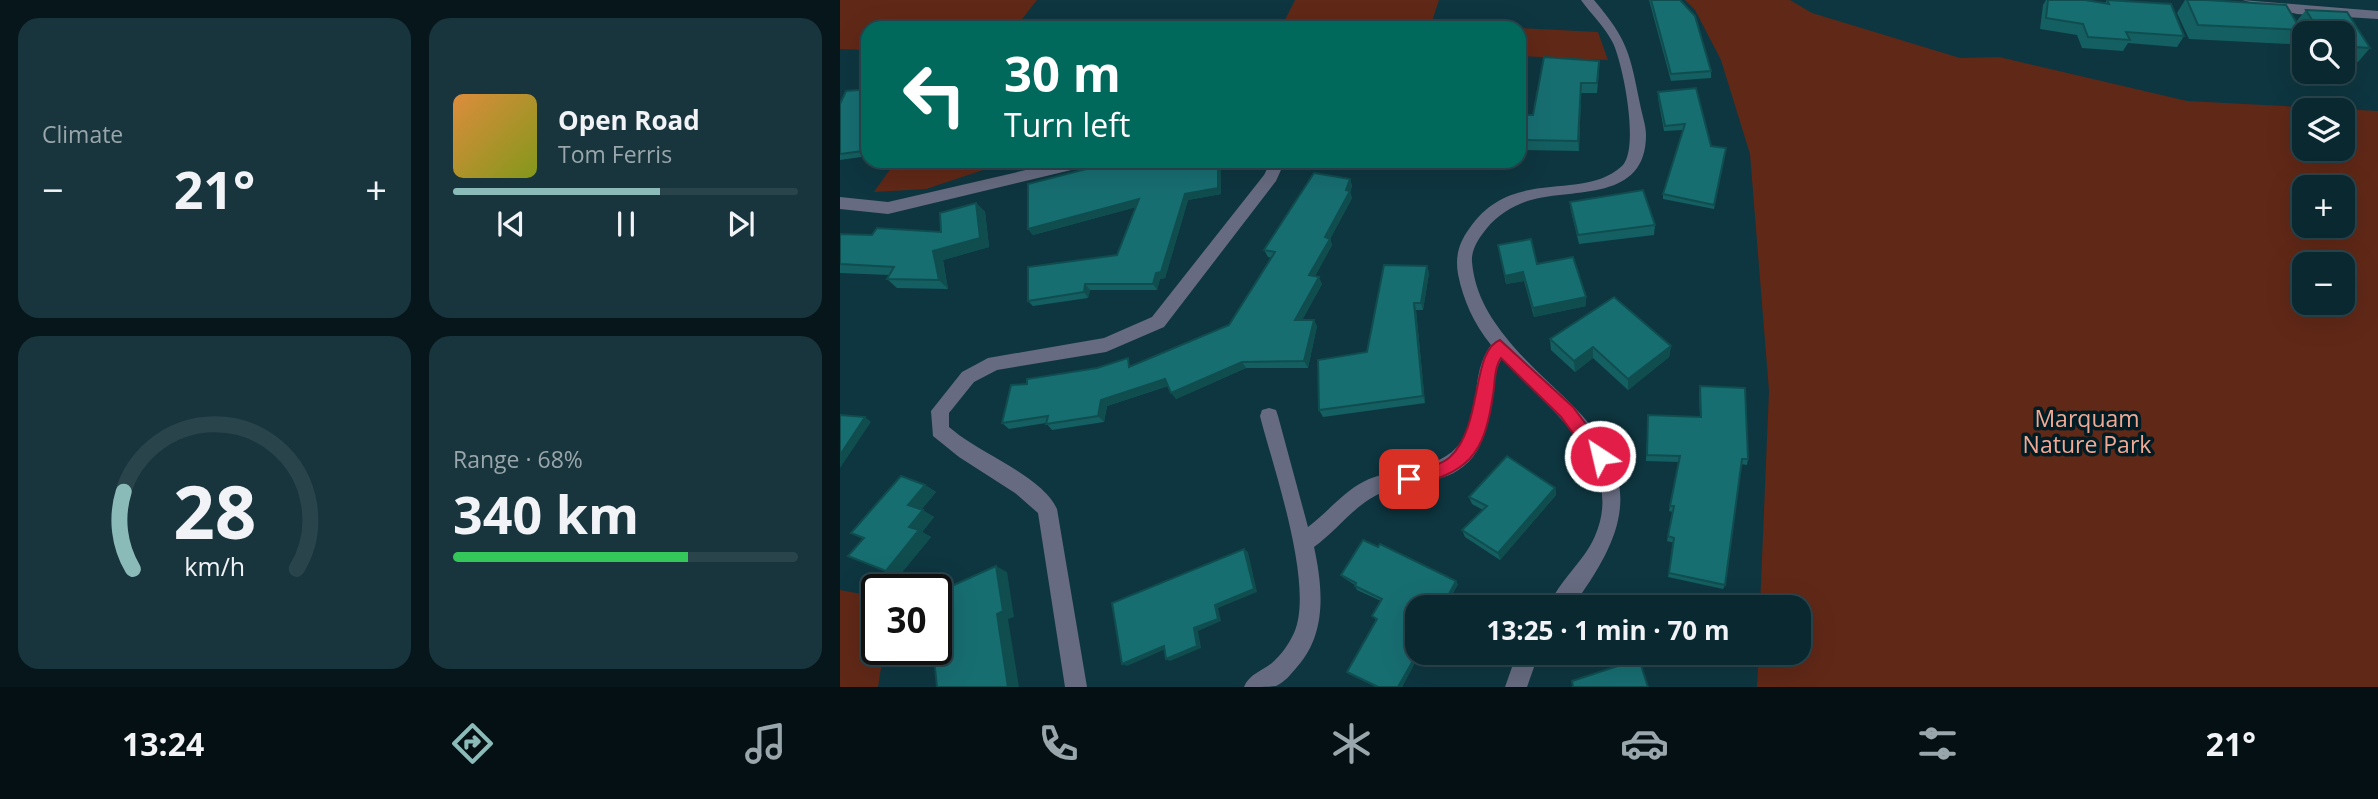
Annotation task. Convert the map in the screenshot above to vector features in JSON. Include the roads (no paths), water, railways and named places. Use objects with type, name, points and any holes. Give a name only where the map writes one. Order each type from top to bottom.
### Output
[{"type":"street","points":[[1568,595],[1593,561],[1611,515],[1608,478],[1600,456],[1567,412],[1500,347],[1473,299],[1464,260],[1466,248],[1482,222],[1492,212],[1520,198],[1608,183],[1631,165],[1638,147],[1638,129],[1622,51],[1613,33],[1587,0]]},
{"type":"street","points":[[2248,0],[2297,10],[2378,15]]},
{"type":"street","points":[[840,203],[888,208],[1058,168]]},
{"type":"street","points":[[1076,687],[1047,509],[1030,490],[956,446],[940,430],[940,411],[968,377],[994,363],[1106,345],[1158,322],[1271,177],[1275,168]]},
{"type":"street","points":[[1303,543],[1372,487],[1428,475],[1455,463],[1471,444],[1477,431],[1490,360],[1500,347]]},
{"type":"street","points":[[1255,687],[1294,657],[1309,626],[1312,588],[1303,543],[1269,416]]},
{"type":"street","points":[[1516,687],[1524,665]]},
{"type":"park label","name":"Marquam Nature Park","points":[[2087,431]]}]
